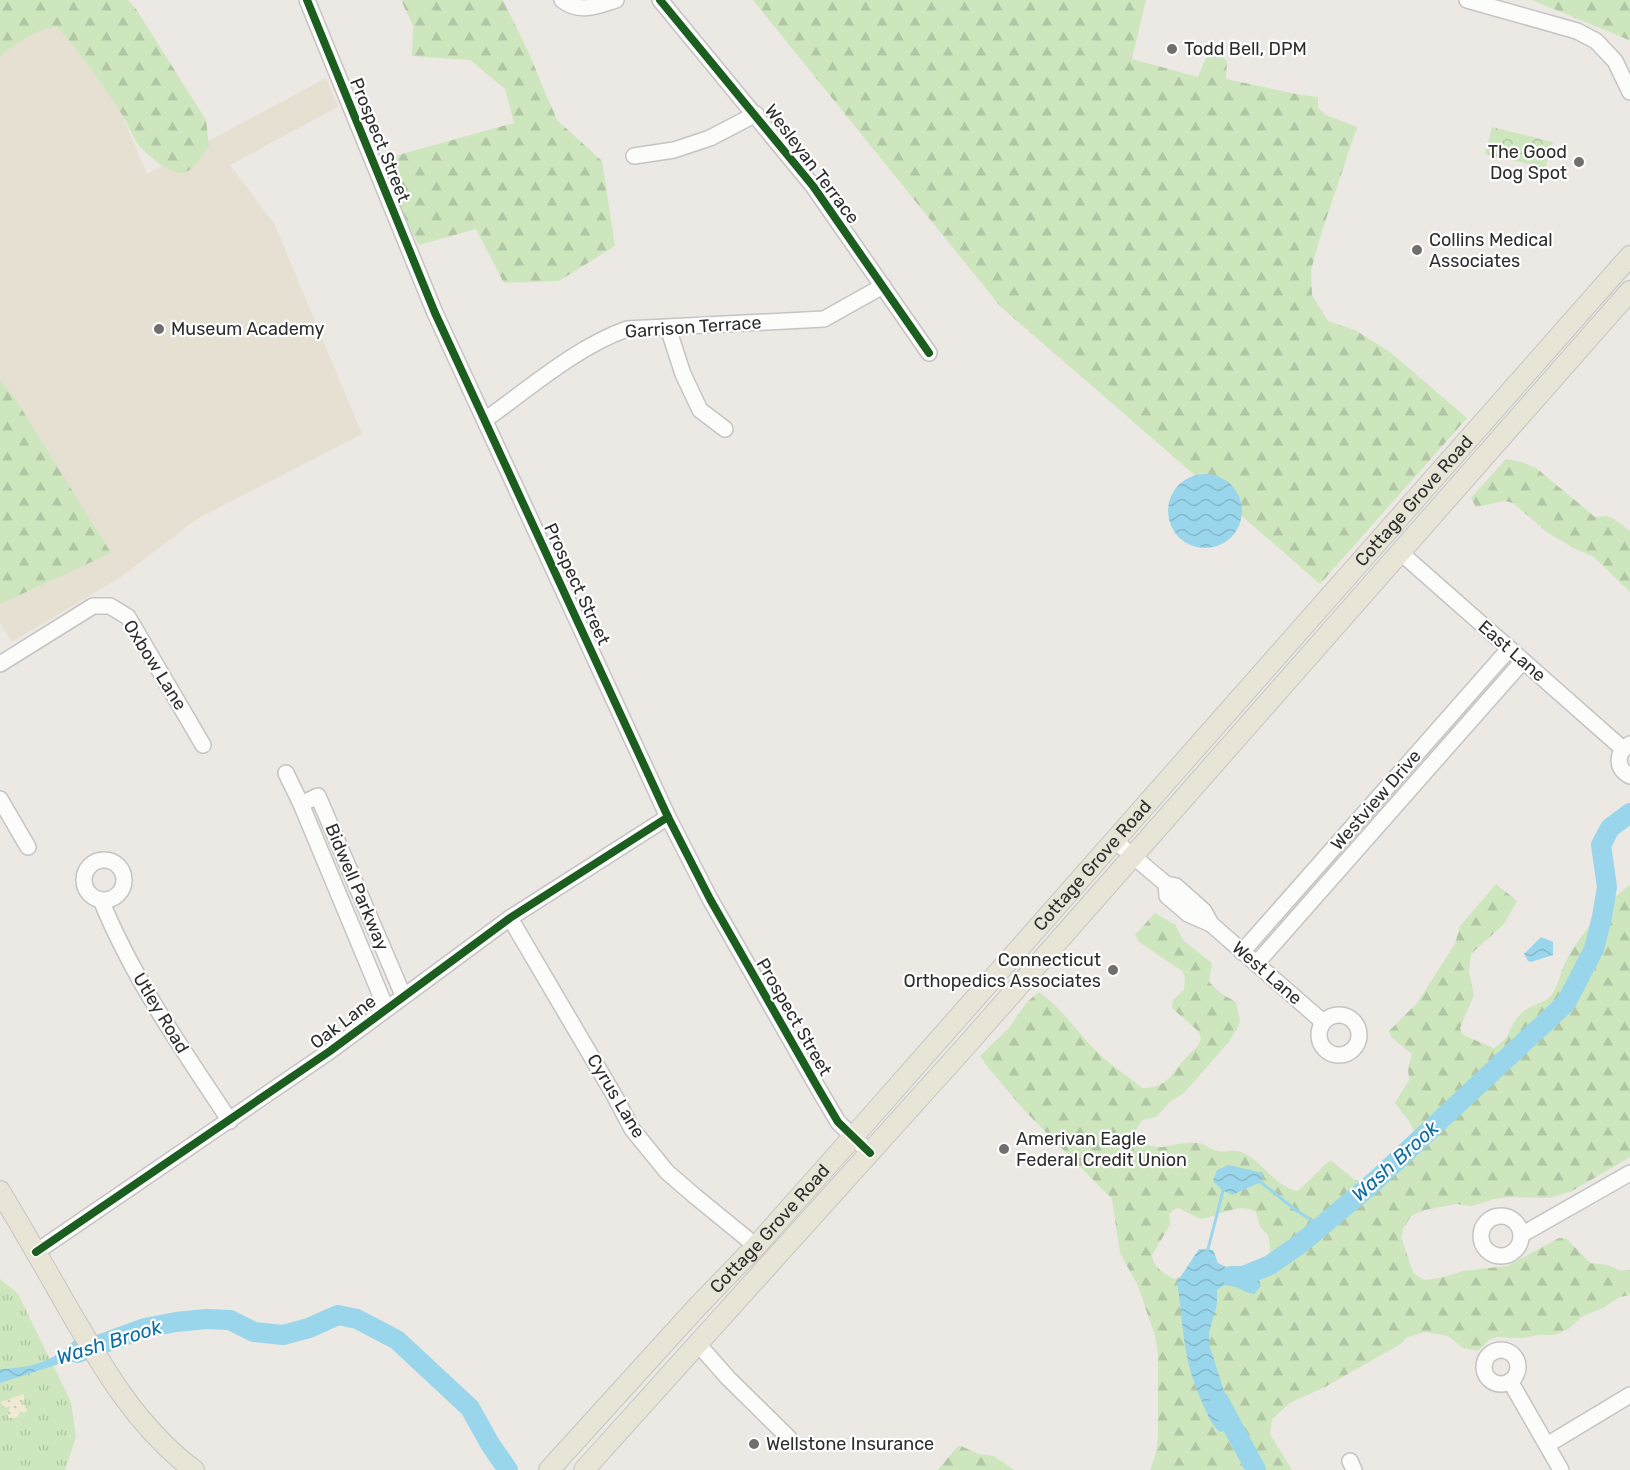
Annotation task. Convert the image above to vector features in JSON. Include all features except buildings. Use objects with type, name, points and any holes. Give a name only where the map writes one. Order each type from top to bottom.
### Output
[{"type":"main road","name":"Cottage Grove Road","points":[[549,1470],[756,1246],[1630,256]]},
{"type":"main road","name":"Cottage Grove Road","points":[[584,1470],[870,1153],[1630,291]]},
{"type":"main road","points":[[1487,418],[1505,434]]},
{"type":"main road","points":[[0,1191],[103,1367],[141,1419],[179,1459],[194,1470]]},
{"type":"street","name":"Prospect Street","points":[[307,0],[417,270],[668,817],[710,899],[838,1122],[870,1153]]},
{"type":"street","points":[[562,0],[579,8],[594,8],[616,0]]},
{"type":"street","name":"Wesleyan Terrace","points":[[660,0],[813,186],[929,353]]},
{"type":"street","points":[[1467,0],[1577,31],[1596,41],[1615,61],[1630,92]]},
{"type":"street","points":[[634,156],[674,150],[710,138],[756,114]]},
{"type":"street","name":"Garrison Terrace","points":[[484,420],[605,336],[627,329],[824,319],[883,286]]},
{"type":"street","points":[[668,328],[683,374],[700,410],[725,429]]},
{"type":"street","name":"East Lane","points":[[1401,553],[1509,649],[1626,747],[1618,759],[1625,773],[1630,776]]},
{"type":"street","name":"Oxbow Lane","points":[[0,664],[93,606],[110,606],[128,617],[203,745]]},
{"type":"street","name":"Westview Drive","points":[[1242,952],[1509,649]]},
{"type":"street","name":"Westview Drive","points":[[1256,964],[1523,661]]},
{"type":"street","name":"Bidwell Parkway","points":[[286,773],[386,1008]]},
{"type":"street","name":"Bidwell Parkway","points":[[301,804],[318,796],[403,995]]},
{"type":"street","points":[[0,800],[28,847]]},
{"type":"street","name":"Oak Lane","points":[[36,1252],[330,1051],[510,918],[668,817]]},
{"type":"street","name":"West Lane","points":[[1114,840],[1166,884],[1167,897],[1188,914],[1211,924],[1323,1022]]},
{"type":"street","name":"Utley Road","points":[[100,900],[111,926],[163,1021],[230,1121]]},
{"type":"street","name":"Cyrus Lane","points":[[510,918],[632,1129],[667,1172],[756,1246]]},
{"type":"street","points":[[1521,1235],[1630,1173]]},
{"type":"street","points":[[698,1344],[728,1378],[789,1438]]},
{"type":"street","points":[[1510,1381],[1561,1470]]},
{"type":"street","points":[[1547,1445],[1630,1395]]},
{"type":"shaded area","name":"Museum Academy","points":[[76,6],[147,174],[326,78],[338,107],[230,165],[274,223],[362,434],[197,519],[121,577],[12,642],[0,623],[0,44]]},
{"type":"green space","points":[[0,0],[128,0],[136,9],[206,120],[209,146],[197,163],[189,170],[180,173],[170,170],[149,156],[133,137],[123,116],[100,82],[57,27],[26,38],[0,57]]},
{"type":"green space","points":[[401,0],[503,0],[557,120],[602,161],[615,246],[559,281],[504,283],[476,229],[419,245],[373,162],[514,123],[505,89],[470,60],[412,56],[413,26]]},
{"type":"green space","points":[[753,0],[1146,0],[1132,59],[1198,77],[1213,41],[1227,62],[1226,79],[1318,97],[1318,108],[1326,115],[1357,127],[1311,270],[1312,295],[1328,321],[1355,330],[1390,352],[1467,418],[1320,584],[1000,306]]},
{"type":"green space","points":[[1532,0],[1630,0],[1630,39],[1629,40]]},
{"type":"green space","points":[[1492,127],[1553,142],[1545,168],[1485,154]]},
{"type":"green space","points":[[0,380],[16,400],[111,553],[0,604]]},
{"type":"green space","points":[[1506,459],[1536,468],[1595,517],[1607,516],[1630,531],[1630,592],[1594,557],[1573,548],[1547,532],[1513,503],[1505,501],[1476,507],[1471,498]]},
{"type":"green space","points":[[1514,662],[1379,816],[1379,811],[1508,664]]},
{"type":"green space","points":[[1359,835],[1362,838],[1259,950],[1260,946],[1355,836]]},
{"type":"green space","points":[[1496,884],[1517,901],[1504,924],[1471,954],[1469,972],[1474,995],[1460,1028],[1463,1035],[1494,1048],[1504,1040],[1523,1012],[1550,997],[1567,959],[1579,940],[1604,908],[1630,885],[1630,1157],[1572,1191],[1550,1198],[1494,1199],[1472,1206],[1456,1204],[1425,1210],[1411,1216],[1401,1237],[1413,1272],[1425,1280],[1463,1271],[1507,1266],[1559,1238],[1567,1239],[1590,1263],[1608,1265],[1621,1271],[1630,1270],[1630,1295],[1620,1297],[1603,1308],[1581,1317],[1570,1328],[1555,1335],[1523,1338],[1497,1337],[1489,1340],[1478,1351],[1463,1348],[1448,1336],[1425,1332],[1408,1337],[1399,1345],[1325,1387],[1290,1403],[1272,1419],[1270,1434],[1292,1470],[1150,1470],[1156,1453],[1158,1437],[1158,1355],[1155,1336],[1138,1286],[1120,1253],[1112,1199],[1023,1109],[980,1056],[1008,1029],[1027,1002],[1039,992],[1057,1007],[1096,1051],[1142,1088],[1151,1088],[1164,1083],[1197,1046],[1201,1038],[1198,1031],[1172,1008],[1173,1000],[1184,990],[1185,978],[1182,971],[1139,942],[1135,935],[1155,913],[1175,925],[1184,941],[1212,963],[1209,982],[1220,993],[1236,1002],[1240,1020],[1228,1043],[1184,1093],[1171,1101],[1156,1117],[1142,1120],[1134,1133],[1142,1141],[1156,1147],[1197,1143],[1218,1151],[1241,1152],[1256,1161],[1282,1184],[1297,1191],[1329,1161],[1361,1182],[1398,1150],[1414,1131],[1395,1103],[1409,1080],[1408,1068],[1412,1054],[1392,1038],[1389,1031],[1417,1003],[1455,944],[1460,926]],"holes":[[[1179,1208],[1200,1219],[1242,1208],[1256,1212],[1260,1227],[1268,1235],[1269,1262],[1245,1272],[1217,1265],[1174,1279],[1166,1275],[1157,1267],[1152,1255],[1170,1225],[1169,1214]]]},
{"type":"green space","points":[[0,1279],[18,1294],[71,1402],[76,1437],[65,1470],[0,1470]]},
{"type":"green space","points":[[961,1446],[979,1454],[994,1456],[1014,1470],[938,1470],[957,1447]]},
{"type":"sand","points":[[24,1394],[21,1404],[27,1406],[27,1411],[21,1412],[16,1418],[9,1418],[7,1414],[11,1406],[3,1408],[1,1402]]},
{"type":"water","points":[[1198,474],[1212,474],[1226,480],[1236,490],[1242,504],[1242,518],[1236,532],[1226,542],[1212,548],[1198,548],[1184,542],[1174,532],[1168,518],[1168,504],[1174,490],[1184,480]]},
{"type":"water","points":[[1541,937],[1553,942],[1553,955],[1528,961],[1524,954]]},
{"type":"water","points":[[1229,1165],[1263,1173],[1259,1183],[1232,1195],[1222,1190],[1213,1181],[1217,1170]]},
{"type":"water","points":[[1199,1249],[1213,1250],[1218,1263],[1226,1267],[1254,1265],[1261,1286],[1254,1294],[1227,1285],[1217,1290],[1217,1304],[1209,1333],[1210,1347],[1234,1415],[1229,1428],[1221,1432],[1210,1419],[1190,1370],[1177,1282]]},
{"type":"water","points":[[77,1338],[87,1355],[0,1383],[0,1369],[42,1362],[60,1353]]},
{"type":"waterway","name":"Wash Brook","points":[[1231,1276],[1241,1277],[1270,1265],[1300,1244],[1374,1182],[1566,1003],[1594,949],[1602,917],[1607,887],[1601,845],[1610,828],[1630,813]]},
{"type":"waterway","points":[[1258,1180],[1297,1211],[1321,1226]]},
{"type":"waterway","points":[[1207,1253],[1224,1187]]},
{"type":"waterway","name":"Wash Brook","points":[[77,1353],[145,1328],[176,1322],[206,1319],[230,1320],[254,1332],[283,1335],[309,1328],[338,1315],[357,1319],[397,1340],[470,1408],[508,1470]]},
{"type":"waterway","name":"Wash Brook","points":[[1219,1401],[1256,1470]]},
{"type":"cycle path","points":[[307,0],[435,313],[668,817],[710,899],[838,1122],[870,1153]]},
{"type":"cycle path","points":[[660,0],[813,186],[929,353]]},
{"type":"cycle path","points":[[36,1252],[330,1051],[510,918],[668,817]]},
{"type":"place","name":"Todd Bell, DPM","points":[[1172,49]]},
{"type":"place","name":"The Good Dog Spot","points":[[1579,162]]},
{"type":"place","name":"Collins Medical Associates","points":[[1417,250]]},
{"type":"place","name":"Museum Academy","points":[[159,329]]},
{"type":"place","name":"Connecticut Orthopedics Associates","points":[[1113,970]]},
{"type":"place","name":"Amerivan Eagle Federal Credit Union","points":[[1004,1149]]},
{"type":"place","name":"Wellstone Insurance","points":[[754,1444]]}]
